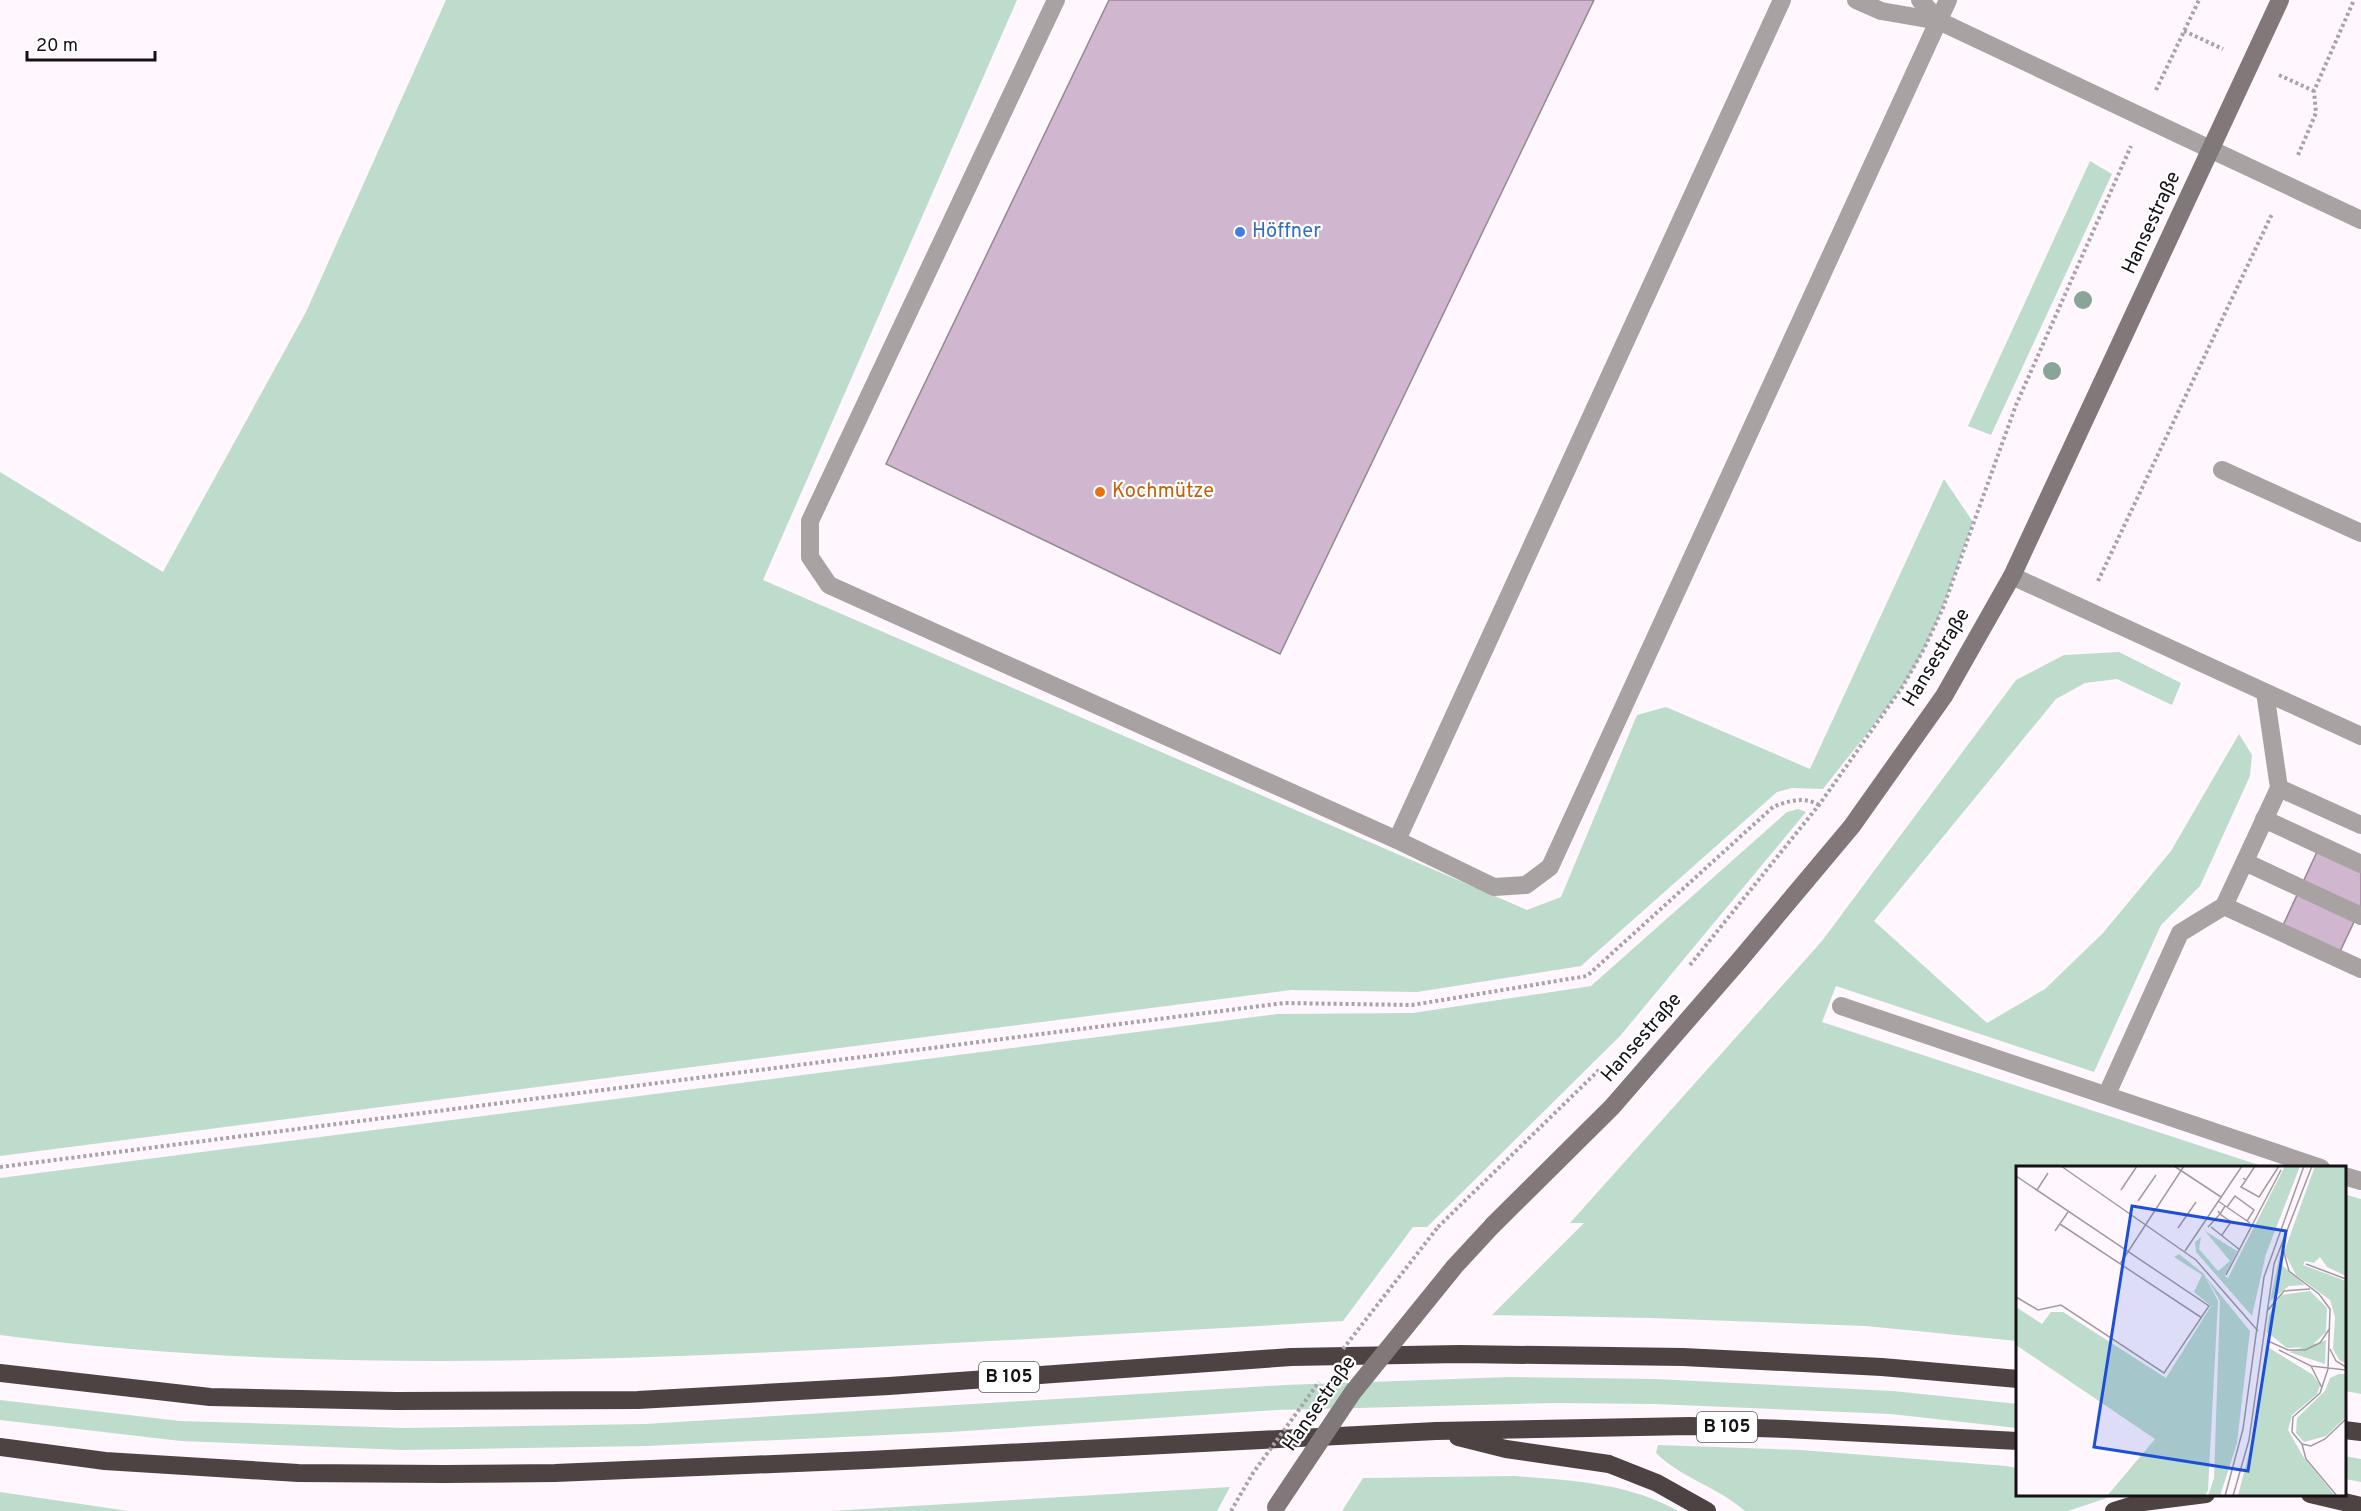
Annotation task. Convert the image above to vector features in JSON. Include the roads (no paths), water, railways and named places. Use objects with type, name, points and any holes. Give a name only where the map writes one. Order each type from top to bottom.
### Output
[{"type":"highway","name":"B 105","points":[[0,1373],[210,1396],[396,1401],[638,1400],[889,1386],[1291,1357],[1460,1354],[1683,1357],[1882,1367],[2016,1379]]},
{"type":"highway","name":"B 105","points":[[0,1447],[105,1461],[298,1473],[444,1474],[555,1473],[845,1461],[1436,1431],[1690,1426],[2016,1442]]},
{"type":"highway","points":[[2346,1430],[2361,1432]]},
{"type":"highway","points":[[1436,1431],[1506,1449],[1609,1464],[1657,1483],[1707,1511]]},
{"type":"highway","points":[[2114,1511],[2143,1502],[2190,1496]]},
{"type":"highway","points":[[2318,1496],[2361,1506]]},
{"type":"street","points":[[1056,0],[810,520],[810,557],[829,585],[1397,840],[1494,887],[1526,885],[1550,867],[1948,0]]},
{"type":"street","points":[[1397,840],[1782,0]]},
{"type":"street","points":[[1856,0],[1881,11],[1939,21],[2361,220]]},
{"type":"street","points":[[1920,0],[1939,21]]},
{"type":"street","name":"Hansestraße","points":[[1275,1510],[1353,1392],[1414,1315],[1493,1225],[1612,1107],[1738,962],[1852,826],[1944,696],[2012,576],[2280,0]]},
{"type":"street","points":[[2222,470],[2361,533]]},
{"type":"street","points":[[2012,576],[2361,736]]},
{"type":"street","points":[[2107,1094],[2180,933],[2224,906],[2279,788],[2265,692]]},
{"type":"street","points":[[2279,788],[2361,825]]},
{"type":"street","points":[[2264,819],[2361,864]]},
{"type":"street","points":[[2244,862],[2361,916]]},
{"type":"street","points":[[2224,906],[2361,969]]},
{"type":"street","points":[[1841,1006],[2318,1166]]},
{"type":"street","points":[[2346,1177],[2361,1181]]},
{"type":"place","name":"Höffner","points":[[1240,232]]},
{"type":"place","name":"Kochmütze","points":[[1100,492]]}]
